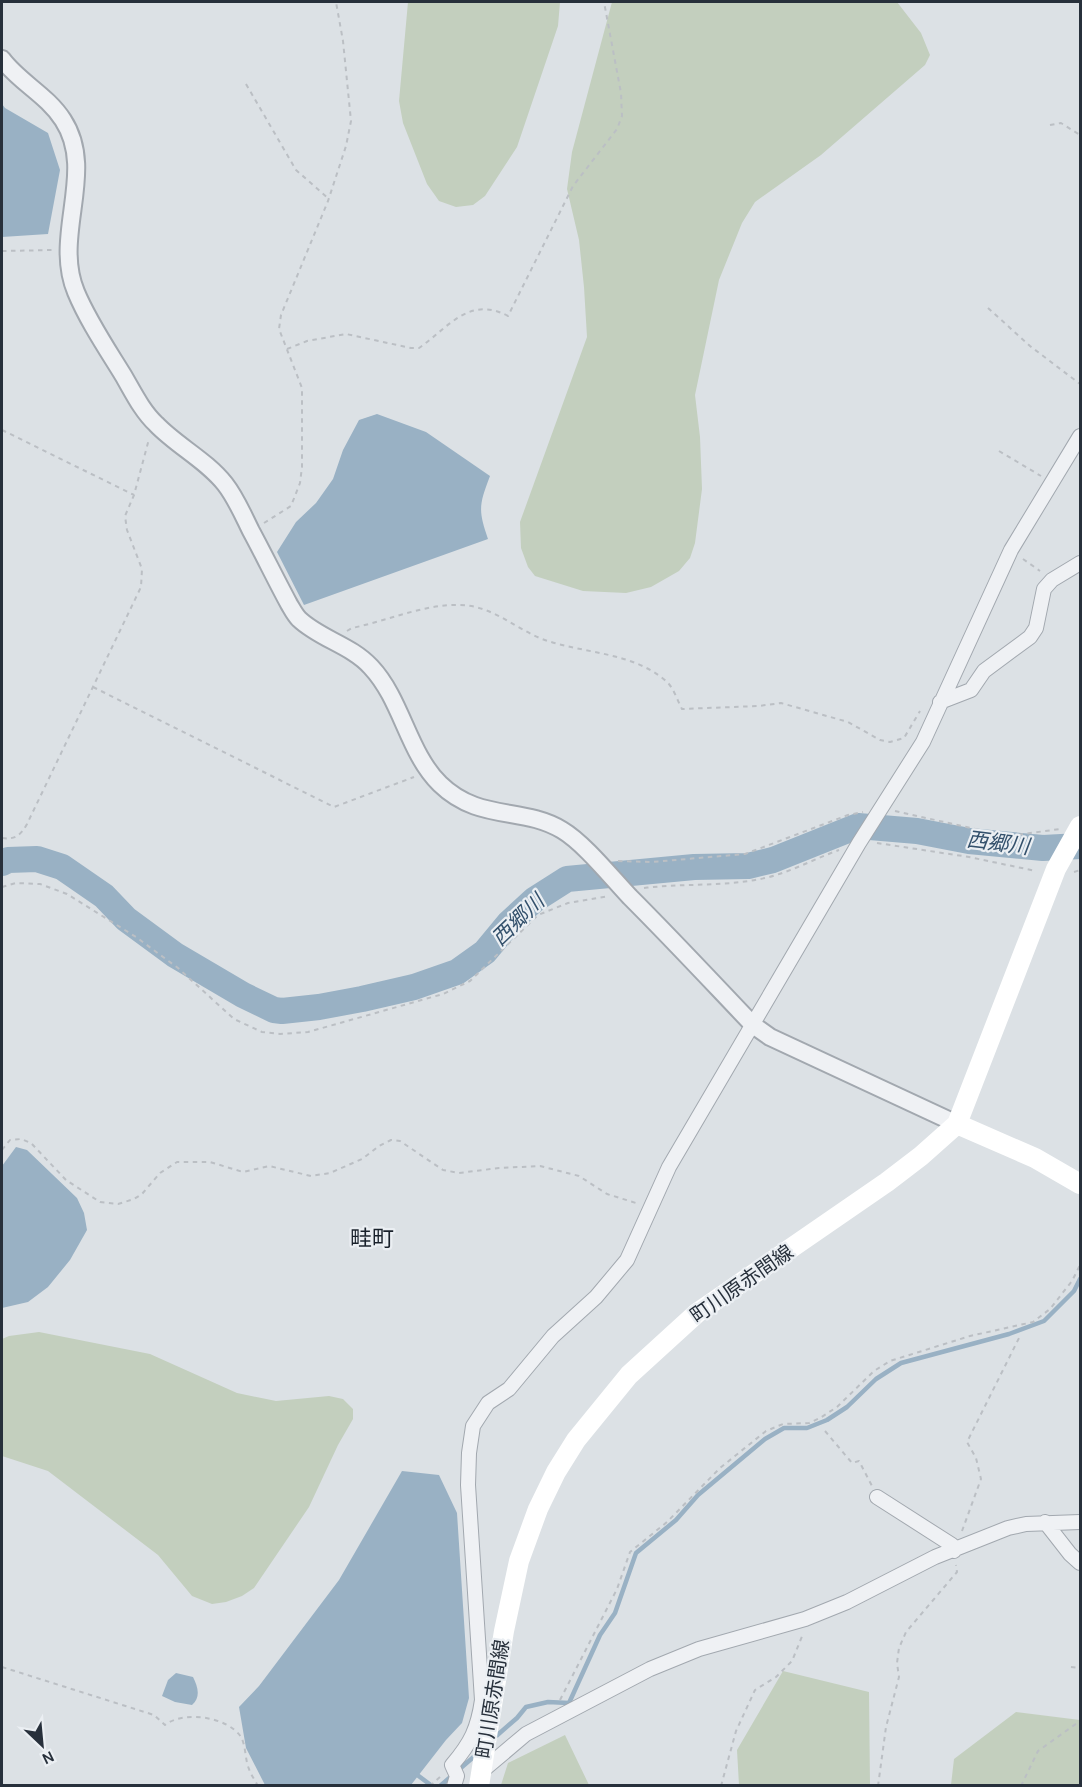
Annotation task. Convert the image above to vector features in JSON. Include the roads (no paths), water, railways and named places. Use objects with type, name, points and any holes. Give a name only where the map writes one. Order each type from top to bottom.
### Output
[{"type":"main road","name":"町川原赤間線","points":[[480,1779],[504,1631],[519,1561],[538,1509],[556,1472],[576,1440],[629,1375],[697,1313],[887,1182],[957,1124],[1075,826]]},
{"type":"main road","points":[[957,1124],[1035,1158],[1080,1184]]},
{"type":"street","points":[[2,59],[50,104],[63,120],[72,139],[76,152],[76,168],[67,250],[69,271],[76,292],[116,364],[154,422],[172,440],[208,466],[225,484],[298,618],[356,653],[380,677],[429,771],[439,783],[464,802],[477,808],[540,821],[562,830],[594,859],[753,1025],[770,1037],[957,1124]]},
{"type":"street","points":[[454,1785],[457,1776],[452,1766],[475,1732],[482,1700],[468,1485],[473,1426],[488,1403],[509,1389],[553,1336],[604,1287],[627,1260],[669,1167],[877,813],[923,742],[1011,550],[1080,436]]},
{"type":"street","points":[[940,702],[971,690],[984,671],[1030,637],[1036,628],[1044,589],[1052,580],[1080,563]]},
{"type":"street","points":[[877,1497],[953,1548]]},
{"type":"street","points":[[480,1779],[525,1734],[650,1669],[699,1649],[805,1619],[847,1602],[953,1548],[1008,1528],[1046,1522],[1080,1522]]},
{"type":"street","points":[[1046,1522],[1070,1554],[1080,1563]]},
{"type":"water","points":[[2,104],[48,133],[60,170],[48,234],[2,237]]},
{"type":"water","points":[[377,414],[426,432],[490,476],[481,508],[488,539],[304,605],[277,552],[296,522],[316,503],[333,479],[343,450],[359,420]]},
{"type":"water","points":[[16,1147],[27,1150],[77,1198],[84,1213],[87,1230],[70,1260],[48,1287],[28,1302],[2,1308],[2,1166]]},
{"type":"water","points":[[402,1471],[439,1475],[457,1513],[469,1698],[462,1723],[411,1785],[265,1785],[246,1748],[239,1707],[259,1686],[339,1580]]},
{"type":"water","points":[[176,1673],[193,1677],[198,1692],[197,1699],[192,1705],[175,1702],[162,1696],[168,1680]]},
{"type":"waterway","name":"西郷川","points":[[2,863],[8,860],[37,859],[62,867],[104,896],[126,919],[175,955],[243,995],[274,1010],[282,1011],[362,999],[414,987],[457,972],[485,952],[509,923],[534,900],[567,879],[694,867],[748,866],[773,860],[858,826],[917,831],[969,841],[1043,848],[1080,846]]},
{"type":"waterway","points":[[494,1738],[526,1707],[548,1702],[569,1703],[600,1635],[615,1613],[636,1553],[676,1520],[698,1495],[765,1439],[784,1428],[807,1428],[827,1420],[847,1407],[876,1379],[901,1363],[1009,1334],[1044,1321],[1074,1291],[1080,1279]]},
{"type":"waterway","points":[[440,1786],[477,1754]]},
{"type":"waterway","points":[[416,1774],[432,1786]]},
{"type":"district","name":"畦町","points":[[372,1239]]}]
